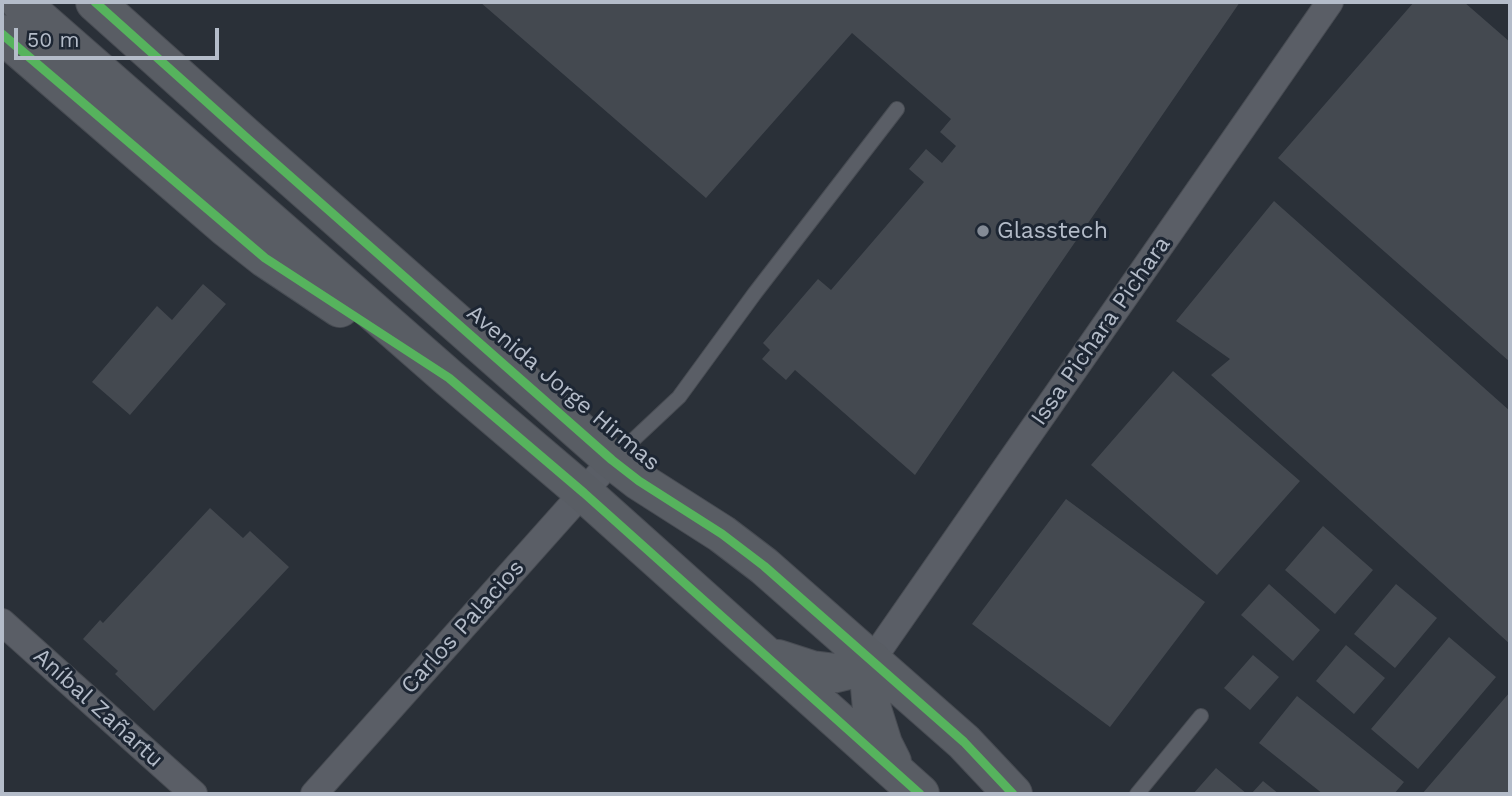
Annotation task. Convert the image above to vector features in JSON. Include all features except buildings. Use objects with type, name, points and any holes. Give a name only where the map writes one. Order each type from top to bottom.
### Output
[{"type":"street","points":[[20,2],[584,493],[912,786]]},
{"type":"street","name":"Avenida Jorge Hirmas","points":[[95,2],[612,460],[743,550],[872,660],[964,742],[1013,794]]},
{"type":"street","name":"Issa Pichara Pichara","points":[[872,660],[1330,2]]},
{"type":"street","points":[[2,34],[265,258],[449,378]]},
{"type":"street","name":"Carlos Palacios","points":[[314,794],[612,460]]},
{"type":"street","name":"Aníbal Zañartu","points":[[2,622],[194,794]]},
{"type":"street","points":[[763,652],[799,667],[835,673],[849,672],[872,660]]},
{"type":"street","points":[[872,660],[869,677],[872,709],[883,744],[912,786]]},
{"type":"lane","points":[[612,460],[679,397],[755,293],[897,109]]},
{"type":"lane","points":[[1137,794],[1201,716]]},
{"type":"cycle path","points":[[95,2],[612,460],[639,481],[722,534],[764,566],[964,742],[1013,794]]},
{"type":"cycle path","points":[[2,34],[265,258],[449,378],[584,493],[920,794]]},
{"type":"place","name":"Glasstech","points":[[983,231]]}]
